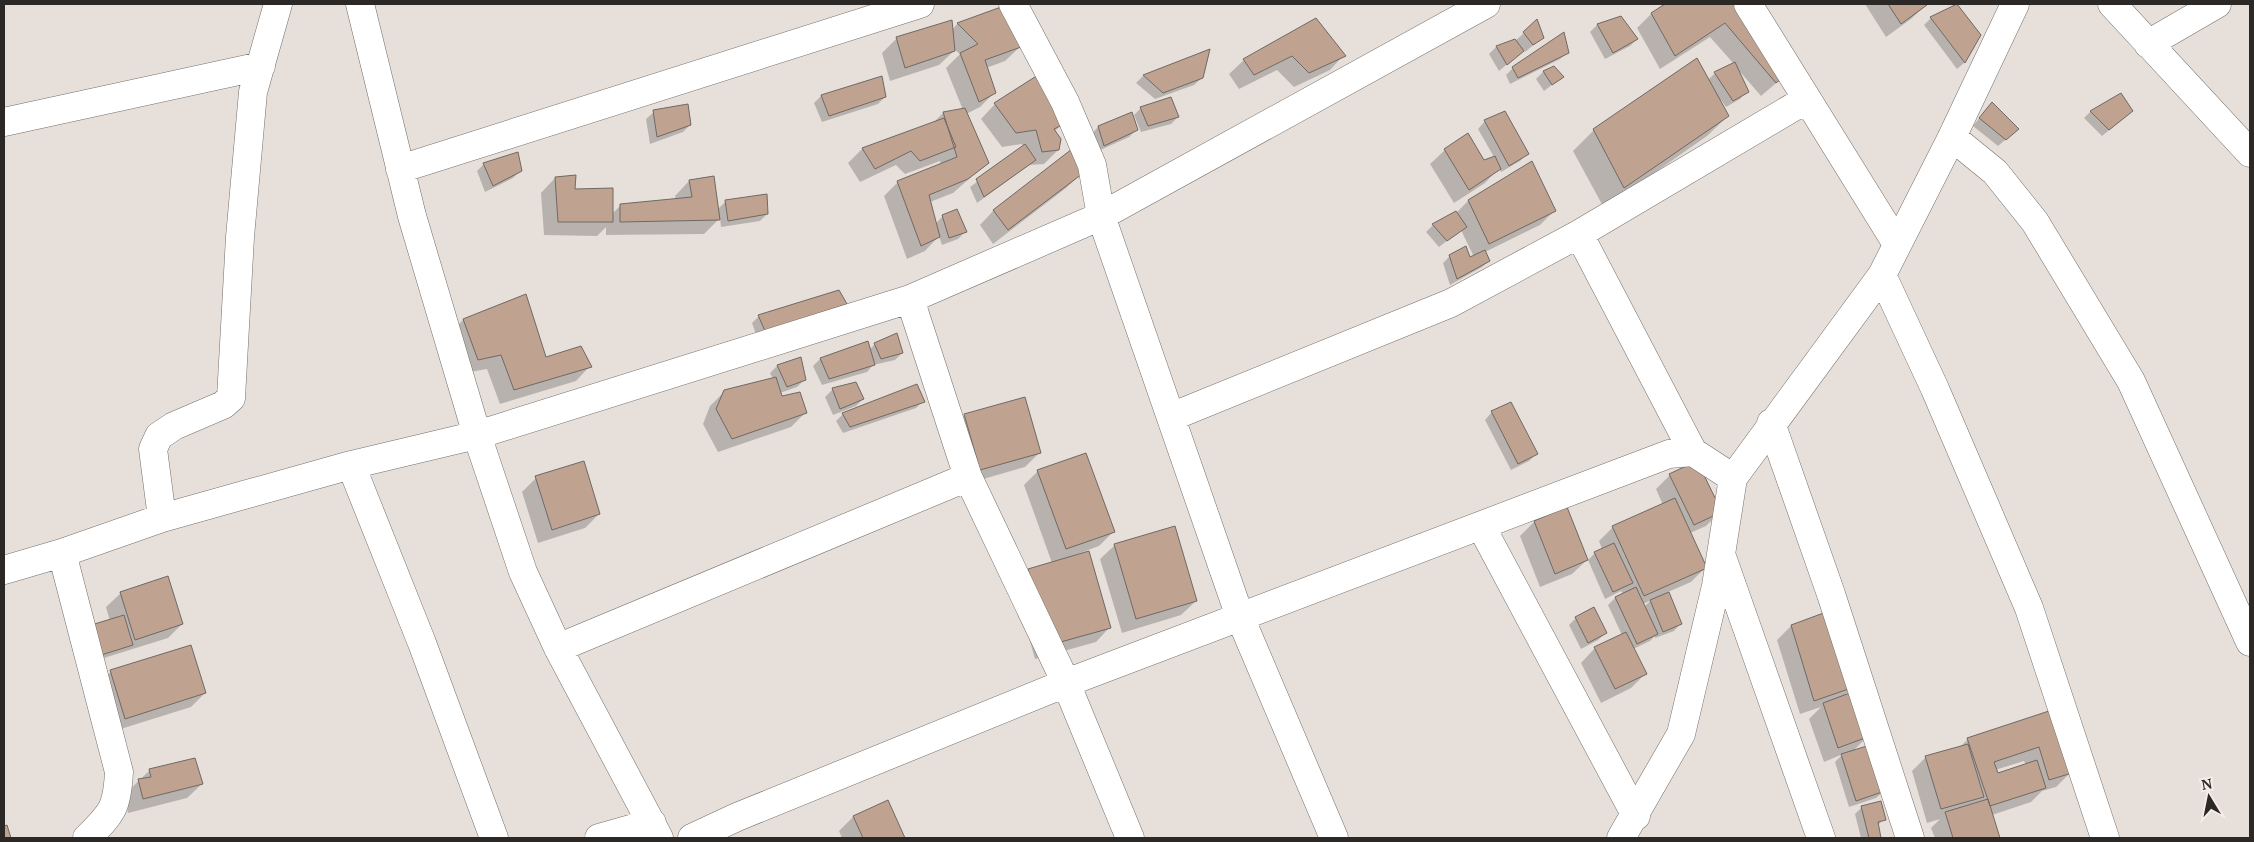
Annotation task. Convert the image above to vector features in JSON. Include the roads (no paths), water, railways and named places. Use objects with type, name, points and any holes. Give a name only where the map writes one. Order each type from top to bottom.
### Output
[{"type":"street","points":[[162,518],[153,449],[159,436],[174,426],[223,405],[231,398],[240,237],[253,92],[278,4]]},
{"type":"street","points":[[360,4],[412,216],[476,435],[523,572],[558,648],[656,830],[599,838]]},
{"type":"street","points":[[400,169],[920,4]]},
{"type":"street","points":[[1013,4],[1065,102],[1092,165],[1101,216],[1240,617],[1334,838]]},
{"type":"street","points":[[4,570],[62,553],[162,518],[351,465],[476,435],[910,300],[1101,216],[1486,4]]},
{"type":"street","points":[[1748,4],[1897,244]]},
{"type":"street","points":[[1628,827],[1681,734],[1716,586],[1733,478],[1882,275],[1952,137],[2015,4]]},
{"type":"street","points":[[2112,4],[2250,153]]},
{"type":"street","points":[[2148,44],[2217,4]]},
{"type":"street","points":[[4,122],[261,66]]},
{"type":"street","points":[[1171,417],[1451,303],[1579,234],[1807,99]]},
{"type":"street","points":[[1952,137],[1995,172],[2035,222],[2131,381],[2250,642]]},
{"type":"street","points":[[1579,234],[1693,452],[1733,478]]},
{"type":"street","points":[[1882,275],[1936,389],[2029,608],[2106,838]]},
{"type":"street","points":[[910,300],[968,477],[1066,683],[1130,838]]},
{"type":"street","points":[[1772,423],[1831,594],[1910,838]]},
{"type":"street","points":[[692,838],[737,817],[1066,683],[1669,454],[1693,452]]},
{"type":"street","points":[[351,465],[425,652],[494,838]]},
{"type":"street","points":[[558,648],[968,477]]},
{"type":"street","points":[[1481,526],[1628,827]]},
{"type":"street","points":[[62,553],[119,772],[118,798],[108,816],[86,838]]},
{"type":"street","points":[[1721,554],[1821,838]]}]
